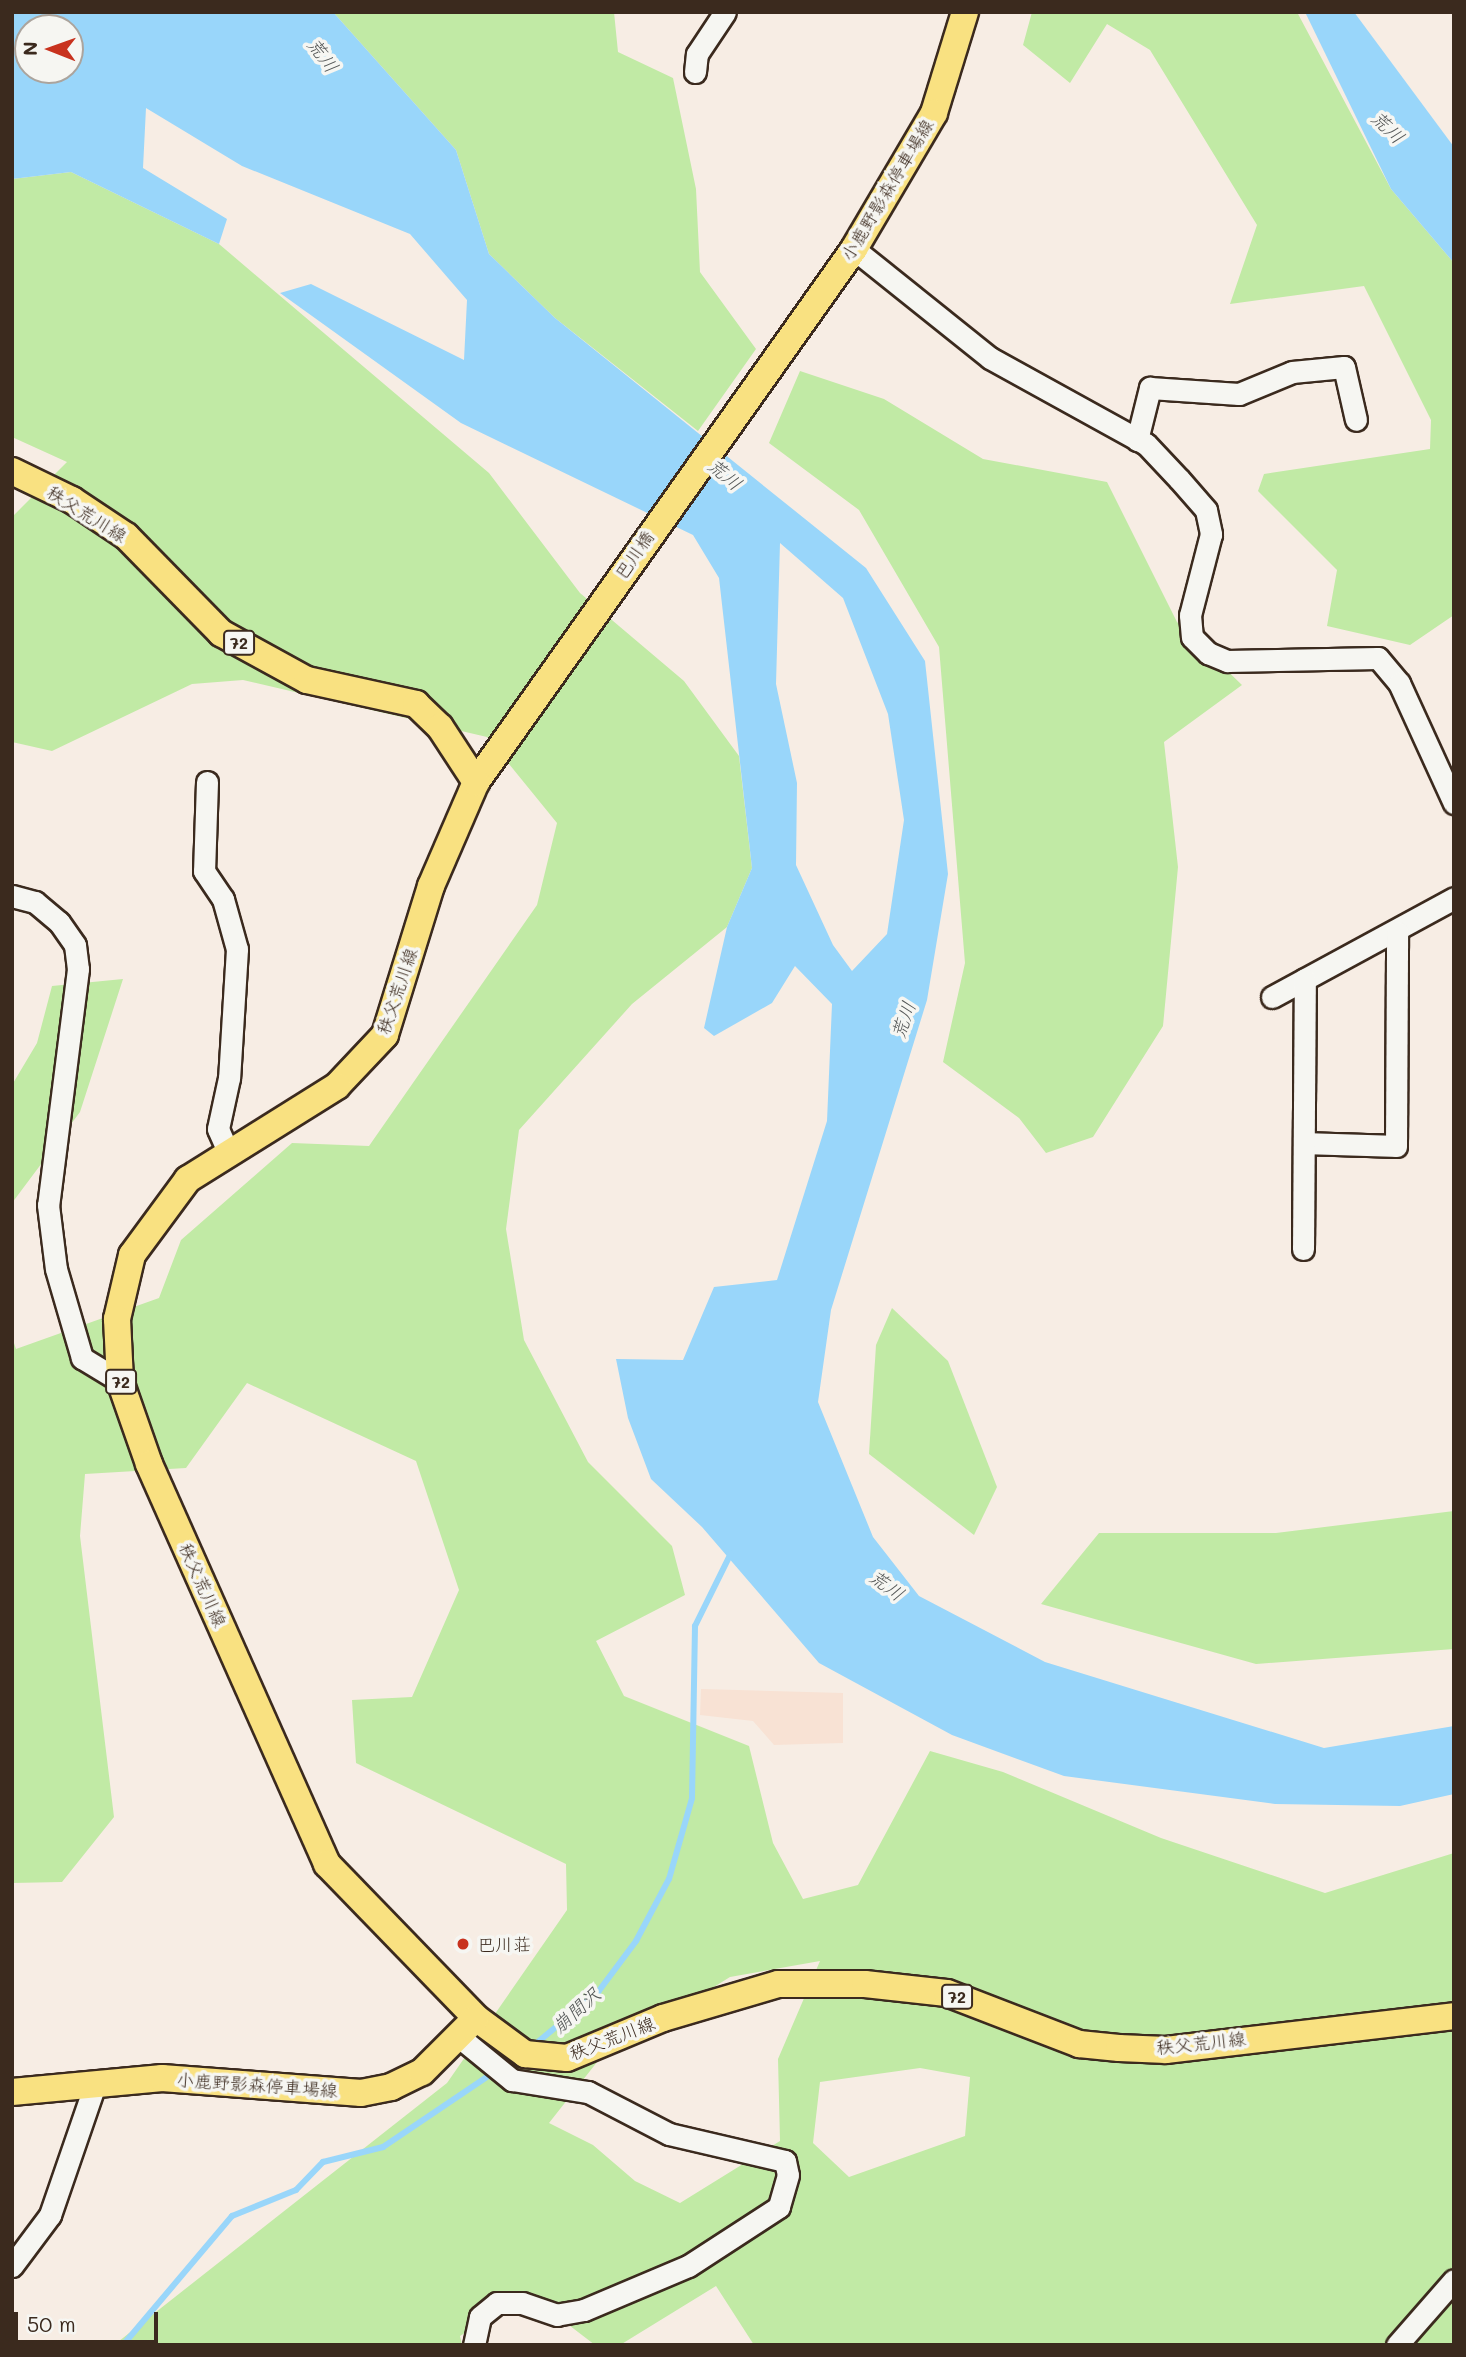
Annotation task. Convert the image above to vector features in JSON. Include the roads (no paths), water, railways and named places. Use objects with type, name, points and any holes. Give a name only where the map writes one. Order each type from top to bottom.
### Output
[{"type":"main road","name":"小鹿野影森停車場線","points":[[778,351],[854,249],[934,113],[965,12]]},
{"type":"main road","name":"巴川橋","points":[[476,782],[778,351]]},
{"type":"main road","name":"秩父荒川線","points":[[12,471],[72,500],[126,536],[220,633],[307,680],[416,704],[440,727],[476,782],[431,886],[385,1035],[337,1086],[188,1179],[132,1255],[117,1319],[120,1381],[149,1464],[327,1864],[467,2027],[544,2059],[567,2057],[663,2018],[778,1984],[865,1984],[947,1993],[1079,2044],[1119,2048],[1166,2050],[1454,2016]]},
{"type":"main road","name":"小鹿野影森停車場線","points":[[12,2092],[94,2087],[162,2078],[361,2092],[391,2087],[422,2072],[467,2027]]},
{"type":"street","points":[[695,72],[697,54],[725,12]]},
{"type":"street","points":[[854,249],[990,358],[1137,440],[1206,510],[1211,534],[1190,615],[1192,637],[1208,653],[1227,661],[1378,658],[1399,683],[1454,803]]},
{"type":"street","points":[[1137,440],[1150,388],[1239,394],[1292,372],[1344,367],[1356,420]]},
{"type":"street","points":[[207,782],[204,871],[223,899],[237,949],[229,1078],[218,1129],[229,1154]]},
{"type":"street","points":[[12,896],[35,902],[59,922],[75,945],[78,969],[48,1205],[56,1269],[82,1358],[120,1381]]},
{"type":"street","points":[[1272,997],[1397,932],[1454,898]]},
{"type":"street","points":[[1305,1143],[1396,1146],[1397,932]]},
{"type":"street","points":[[1303,1249],[1305,979]]},
{"type":"street","points":[[467,2027],[512,2080],[589,2092],[669,2134],[785,2161],[788,2175],[779,2207],[688,2266],[584,2310],[557,2315],[522,2303],[497,2303],[480,2317],[474,2345]]},
{"type":"street","points":[[12,2266],[50,2215],[94,2087]]},
{"type":"street","points":[[1397,2345],[1454,2280]]},
{"type":"water","name":"荒川","points":[[12,12],[333,12],[456,150],[489,254],[555,318],[866,568],[925,661],[948,874],[927,1000],[831,1310],[818,1402],[873,1537],[919,1596],[1045,1662],[1324,1748],[1454,1726],[1454,1794],[1400,1806],[1275,1804],[1064,1776],[952,1735],[819,1663],[702,1527],[651,1479],[628,1418],[616,1359],[683,1360],[714,1287],[777,1280],[827,1121],[832,1004],[795,966],[772,1003],[714,1036],[704,1028],[727,927],[752,868],[719,578],[693,535],[461,423],[280,293],[311,284],[464,360],[467,300],[410,234],[242,166],[146,108],[143,168],[227,219],[219,244],[71,172],[12,179]],"holes":[[[780,543],[843,598],[888,714],[904,820],[887,934],[852,971],[833,945],[796,865],[797,783],[776,684]]]},
{"type":"water","name":"荒川","points":[[1305,12],[1354,12],[1454,147],[1454,263],[1391,189]]},
{"type":"waterway","name":"崩間沢","points":[[533,2046],[598,1992],[636,1941],[669,1879],[692,1798],[695,1626],[731,1553]]},
{"type":"waterway","name":"崩間沢","points":[[123,2345],[232,2216],[296,2190],[323,2162],[383,2147],[518,2056]]},
{"type":"place","name":"巴川荘","points":[[463,1944]]}]
